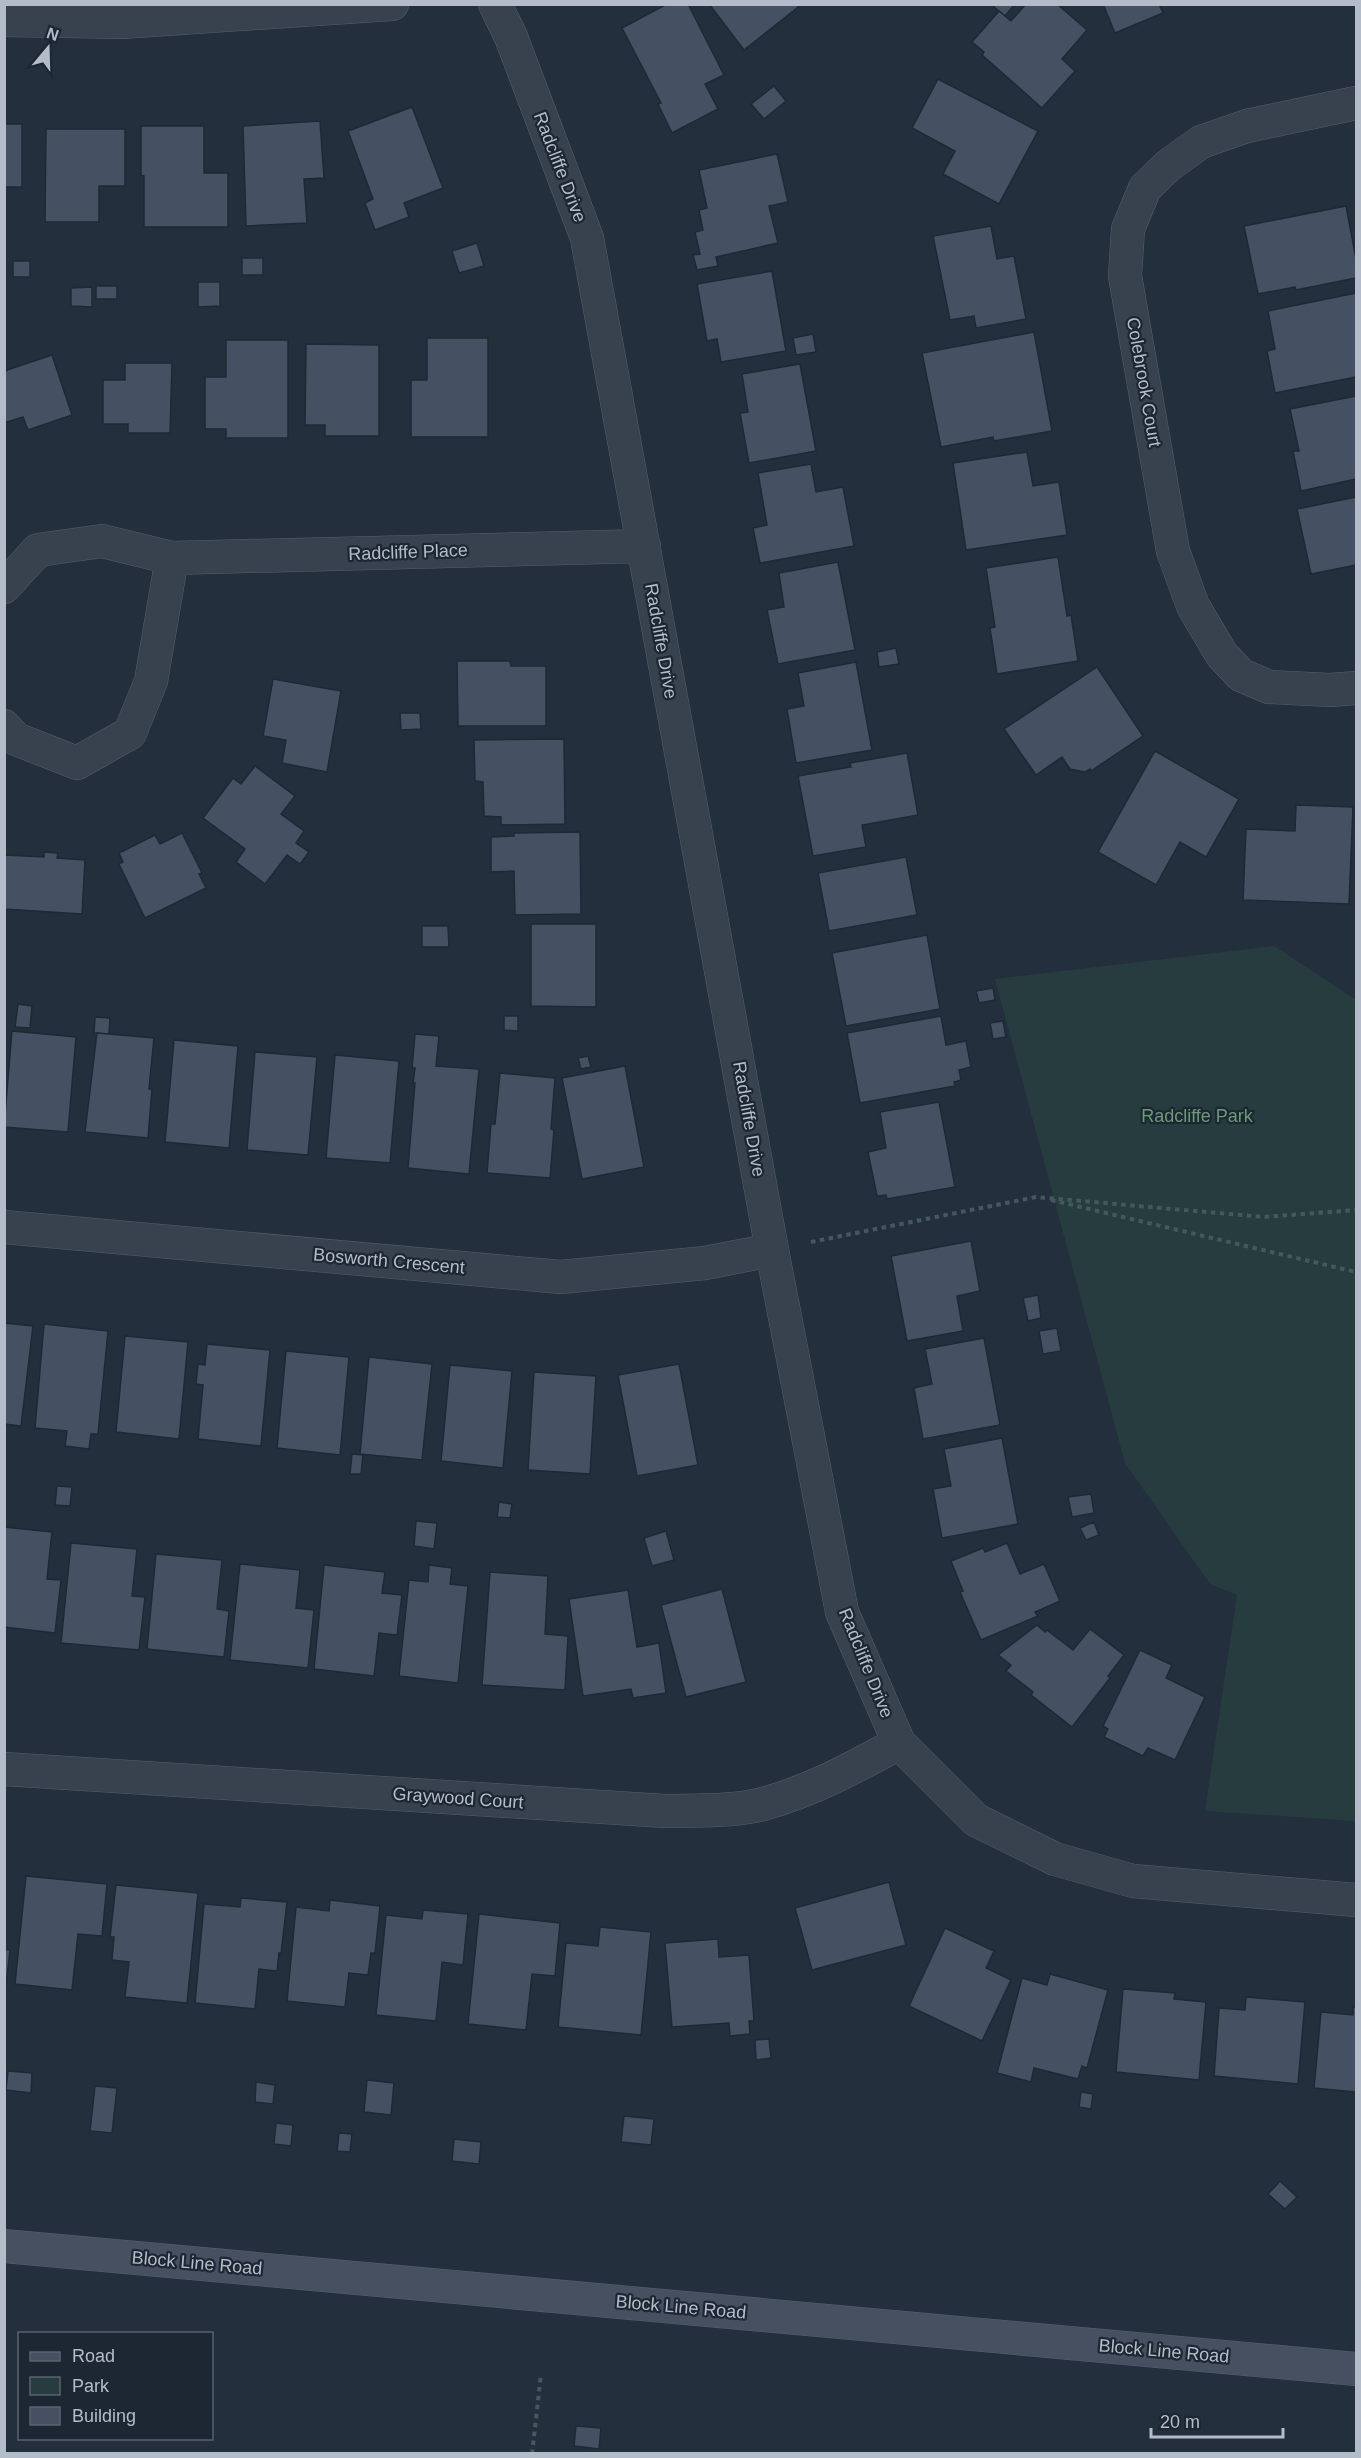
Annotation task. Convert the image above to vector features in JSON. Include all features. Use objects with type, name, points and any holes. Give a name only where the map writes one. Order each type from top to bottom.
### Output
[{"type":"street","points":[[4,20],[122,22],[392,4]]},
{"type":"street","name":"Radcliffe Drive","points":[[495,4],[511,37],[586,238],[772,1250],[842,1612],[899,1743],[976,1820],[1055,1859],[1133,1881],[1356,1900]]},
{"type":"street","name":"Colebrook Court","points":[[1356,103],[1229,132],[1201,142],[1169,165],[1145,188],[1128,230],[1125,276],[1173,551],[1193,606],[1222,654],[1241,675],[1269,687],[1330,690],[1356,688]]},
{"type":"street","name":"Radcliffe Place","points":[[4,586],[38,550],[102,541],[172,558],[644,546]]},
{"type":"street","points":[[4,726],[16,739],[77,763],[130,733],[151,681],[172,558]]},
{"type":"street","name":"Bosworth Crescent","points":[[4,1227],[561,1277],[705,1263],[772,1250]]},
{"type":"street","name":"Graywood Court","points":[[4,1769],[665,1811],[715,1810],[761,1804],[842,1773],[899,1743]]},
{"type":"street","name":"Block Line Road","points":[[4,2246],[1356,2369]]},
{"type":"path","points":[[1036,1197],[1356,1272]]},
{"type":"path","points":[[772,1250],[1036,1197],[1264,1217],[1356,1210]]},
{"type":"path","points":[[532,2454],[541,2374]]},
{"type":"green space","name":"Radcliffe Park","points":[[1274,946],[1356,1000],[1356,1821],[1205,1811],[1237,1595],[1210,1584],[1125,1463],[995,979]]},
{"type":"building","points":[[667,4],[688,4],[724,75],[705,84],[718,109],[672,133],[658,104],[661,103],[622,28]]},
{"type":"building","points":[[709,4],[802,4],[744,50]]},
{"type":"building","points":[[996,4],[1015,4],[1005,16],[994,7]]},
{"type":"building","points":[[1026,4],[1057,4],[1087,30],[1062,59],[1075,71],[1042,108],[982,55],[984,52],[972,42],[999,11],[1011,21]]},
{"type":"building","points":[[1103,4],[1159,4],[1163,13],[1115,33]]},
{"type":"building","points":[[938,79],[1038,131],[999,204],[943,174],[955,151],[912,128]]},
{"type":"building","points":[[774,86],[786,101],[764,119],[751,104]]},
{"type":"building","points":[[412,107],[443,188],[404,203],[409,217],[375,230],[365,203],[373,199],[348,131]]},
{"type":"building","points":[[320,121],[324,178],[304,179],[307,223],[246,226],[243,126]]},
{"type":"building","points":[[4,124],[22,124],[22,187],[4,187]]},
{"type":"building","points":[[141,126],[204,126],[204,173],[228,173],[228,227],[144,227]]},
{"type":"building","points":[[46,129],[125,129],[125,186],[99,186],[99,222],[45,222]]},
{"type":"building","points":[[777,154],[788,202],[769,206],[778,243],[716,257],[718,266],[697,270],[693,255],[700,254],[695,232],[703,230],[699,210],[707,208],[699,170]]},
{"type":"building","points":[[1346,206],[1356,259],[1356,278],[1296,290],[1295,287],[1258,294],[1244,226]]},
{"type":"building","points":[[991,226],[997,259],[1014,256],[1026,319],[976,328],[974,316],[950,320],[933,236]]},
{"type":"building","points":[[477,243],[484,266],[459,273],[452,251]]},
{"type":"building","points":[[242,258],[263,258],[263,275],[242,275]]},
{"type":"building","points":[[13,261],[30,261],[30,277],[13,277]]},
{"type":"building","points":[[772,271],[786,351],[721,362],[717,339],[707,341],[697,284]]},
{"type":"building","points":[[198,282],[220,282],[220,306],[198,307]]},
{"type":"building","points":[[96,286],[117,286],[117,299],[96,299]]},
{"type":"building","points":[[92,287],[92,307],[71,306],[71,288]]},
{"type":"building","points":[[1356,293],[1356,377],[1275,393],[1267,351],[1275,349],[1268,311]]},
{"type":"building","points":[[1034,332],[1052,431],[994,441],[993,437],[941,447],[922,353]]},
{"type":"building","points":[[813,334],[816,352],[796,355],[793,338]]},
{"type":"building","points":[[427,338],[488,338],[488,437],[411,437],[411,380],[427,380]]},
{"type":"building","points":[[226,340],[288,340],[288,438],[226,438],[226,429],[205,429],[205,377],[226,377]]},
{"type":"building","points":[[306,344],[379,345],[379,436],[325,436],[325,425],[305,425]]},
{"type":"building","points":[[52,355],[72,415],[28,430],[23,417],[4,423],[4,373]]},
{"type":"building","points":[[125,363],[172,363],[170,433],[128,433],[128,424],[103,424],[103,380],[125,380]]},
{"type":"building","points":[[800,364],[816,451],[749,463],[740,413],[748,412],[742,374]]},
{"type":"building","points":[[1356,396],[1356,479],[1301,491],[1293,451],[1299,451],[1290,409]]},
{"type":"building","points":[[1027,452],[1033,486],[1059,482],[1067,535],[966,550],[953,463]]},
{"type":"building","points":[[811,464],[816,492],[843,487],[854,546],[760,563],[753,528],[767,525],[758,473]]},
{"type":"building","points":[[1356,497],[1356,565],[1311,574],[1297,509]]},
{"type":"building","points":[[1058,557],[1067,616],[1071,615],[1078,661],[997,674],[990,628],[995,627],[986,568]]},
{"type":"building","points":[[838,562],[855,650],[778,664],[767,610],[784,607],[779,573]]},
{"type":"building","points":[[896,648],[899,664],[879,667],[877,652]]},
{"type":"building","points":[[457,661],[510,661],[511,666],[546,666],[546,726],[458,726]]},
{"type":"building","points":[[856,662],[872,750],[796,763],[787,709],[804,706],[798,673]]},
{"type":"building","points":[[1097,667],[1143,736],[1091,771],[1090,769],[1085,772],[1070,769],[1062,757],[1036,775],[1004,729]]},
{"type":"building","points":[[273,679],[341,691],[327,772],[282,763],[286,740],[263,736]]},
{"type":"building","points":[[400,713],[420,713],[421,729],[401,730]]},
{"type":"building","points":[[564,739],[565,824],[501,825],[501,817],[484,816],[483,782],[475,781],[474,740]]},
{"type":"building","points":[[1155,751],[1239,799],[1206,857],[1180,842],[1156,885],[1098,852]]},
{"type":"building","points":[[907,753],[918,815],[862,825],[866,847],[813,856],[798,776],[851,767],[850,763]]},
{"type":"building","points":[[255,766],[295,796],[281,814],[304,831],[296,843],[309,852],[300,864],[287,855],[265,884],[236,862],[245,849],[203,818],[233,778],[241,784]]},
{"type":"building","points":[[1296,805],[1353,807],[1349,904],[1243,900],[1246,829],[1295,831]]},
{"type":"building","points":[[580,832],[581,914],[515,915],[514,871],[491,872],[491,837],[514,836],[514,833]]},
{"type":"building","points":[[182,833],[202,873],[199,874],[206,888],[145,918],[119,864],[123,862],[119,853],[155,835],[160,844]]},
{"type":"building","points":[[44,852],[58,853],[57,858],[85,860],[82,914],[4,909],[4,855],[44,857]]},
{"type":"building","points":[[906,857],[917,915],[829,931],[818,873]]},
{"type":"building","points":[[531,924],[596,924],[596,1007],[531,1006]]},
{"type":"building","points":[[422,926],[448,926],[449,947],[422,947]]},
{"type":"building","points":[[927,935],[940,1009],[846,1026],[832,953]]},
{"type":"building","points":[[993,988],[995,1000],[979,1003],[976,991]]},
{"type":"building","points":[[18,1004],[32,1006],[30,1028],[15,1027]]},
{"type":"building","points":[[504,1016],[518,1016],[518,1031],[504,1030]]},
{"type":"building","points":[[941,1016],[946,1045],[966,1041],[971,1067],[959,1070],[961,1080],[954,1082],[955,1086],[860,1103],[847,1033]]},
{"type":"building","points":[[95,1017],[110,1018],[109,1034],[94,1033]]},
{"type":"building","points":[[1003,1021],[1006,1037],[993,1039],[990,1023]]},
{"type":"building","points":[[12,1031],[76,1037],[68,1132],[4,1127]]},
{"type":"building","points":[[97,1033],[154,1038],[149,1089],[152,1089],[148,1138],[85,1132]]},
{"type":"building","points":[[415,1034],[439,1036],[436,1066],[479,1069],[469,1174],[408,1168],[415,1083],[413,1084],[415,1068],[412,1068]]},
{"type":"building","points":[[174,1040],[238,1046],[229,1148],[165,1142]]},
{"type":"building","points":[[255,1052],[317,1057],[308,1155],[247,1150]]},
{"type":"building","points":[[335,1055],[399,1061],[390,1163],[326,1158]]},
{"type":"building","points":[[588,1056],[591,1067],[581,1069],[578,1058]]},
{"type":"building","points":[[625,1066],[644,1167],[582,1179],[562,1078]]},
{"type":"building","points":[[500,1073],[555,1078],[550,1178],[487,1173],[491,1124],[495,1124]]},
{"type":"building","points":[[939,1102],[955,1187],[887,1199],[886,1195],[877,1196],[868,1152],[886,1148],[880,1112]]},
{"type":"building","points":[[971,1241],[980,1291],[957,1296],[963,1331],[907,1341],[891,1256]]},
{"type":"building","points":[[1038,1295],[1041,1318],[1028,1321],[1023,1298]]},
{"type":"building","points":[[4,1323],[33,1326],[21,1426],[4,1424]]},
{"type":"building","points":[[44,1324],[108,1331],[98,1434],[91,1434],[89,1449],[65,1446],[67,1431],[35,1428]]},
{"type":"building","points":[[1057,1328],[1061,1351],[1043,1354],[1039,1331]]},
{"type":"building","points":[[125,1336],[188,1342],[179,1439],[116,1432]]},
{"type":"building","points":[[984,1338],[1000,1425],[923,1439],[914,1388],[932,1384],[925,1349]]},
{"type":"building","points":[[207,1344],[270,1350],[261,1446],[198,1439],[203,1385],[196,1384],[198,1364],[205,1365]]},
{"type":"building","points":[[286,1351],[349,1357],[340,1455],[277,1448]]},
{"type":"building","points":[[369,1357],[432,1364],[422,1460],[360,1454]]},
{"type":"building","points":[[679,1364],[698,1465],[637,1476],[618,1375]]},
{"type":"building","points":[[450,1365],[512,1371],[503,1468],[441,1461]]},
{"type":"building","points":[[534,1372],[596,1376],[590,1474],[528,1470]]},
{"type":"building","points":[[1002,1438],[1018,1524],[942,1538],[933,1489],[951,1486],[944,1449]]},
{"type":"building","points":[[352,1454],[363,1455],[361,1474],[350,1474]]},
{"type":"building","points":[[57,1486],[72,1487],[70,1506],[55,1505]]},
{"type":"building","points":[[1091,1494],[1094,1513],[1072,1517],[1068,1497]]},
{"type":"building","points":[[499,1502],[512,1504],[510,1518],[497,1517]]},
{"type":"building","points":[[416,1521],[437,1523],[434,1549],[414,1546]]},
{"type":"building","points":[[1094,1522],[1099,1535],[1086,1540],[1080,1528]]},
{"type":"building","points":[[4,1527],[52,1532],[47,1579],[61,1580],[55,1633],[4,1627]]},
{"type":"building","points":[[666,1531],[674,1560],[652,1566],[644,1538]]},
{"type":"building","points":[[71,1543],[137,1549],[132,1596],[145,1597],[139,1650],[61,1643]]},
{"type":"building","points":[[1007,1543],[1020,1574],[1044,1564],[1060,1601],[1035,1612],[1038,1616],[981,1640],[960,1592],[963,1591],[951,1561],[983,1548],[985,1552]]},
{"type":"building","points":[[156,1554],[222,1560],[217,1609],[229,1611],[224,1657],[147,1649]]},
{"type":"building","points":[[240,1564],[300,1570],[296,1608],[314,1610],[308,1668],[230,1660]]},
{"type":"building","points":[[324,1565],[385,1572],[382,1593],[402,1595],[397,1635],[379,1633],[374,1676],[314,1669]]},
{"type":"building","points":[[429,1565],[452,1568],[450,1584],[468,1586],[458,1683],[399,1676],[409,1580],[428,1582]]},
{"type":"building","points":[[490,1572],[548,1576],[545,1634],[568,1636],[565,1690],[482,1685]]},
{"type":"building","points":[[722,1589],[746,1682],[686,1697],[661,1605]]},
{"type":"building","points":[[628,1590],[637,1647],[659,1643],[666,1693],[633,1698],[631,1689],[583,1696],[569,1599]]},
{"type":"building","points":[[1037,1625],[1073,1650],[1090,1629],[1124,1655],[1108,1676],[1110,1678],[1072,1727],[1031,1695],[1033,1692],[1006,1671],[1011,1665],[998,1655]]},
{"type":"building","points":[[1140,1650],[1172,1665],[1166,1678],[1205,1697],[1175,1760],[1148,1748],[1143,1756],[1104,1737],[1108,1729],[1103,1726]]},
{"type":"building","points":[[26,1876],[107,1884],[102,1936],[78,1934],[72,1990],[15,1984]]},
{"type":"building","points":[[889,1882],[906,1945],[812,1970],[795,1908]]},
{"type":"building","points":[[116,1885],[198,1893],[187,2003],[125,1997],[129,1962],[112,1960],[114,1937],[110,1937]]},
{"type":"building","points":[[241,1898],[287,1902],[277,1971],[259,1969],[255,2009],[195,2003],[204,1904],[240,1907]]},
{"type":"building","points":[[330,1900],[380,1906],[375,1953],[371,1953],[368,1975],[349,1973],[345,2007],[287,2001],[296,1907],[329,1911]]},
{"type":"building","points":[[423,1910],[468,1914],[463,1965],[442,1962],[436,2021],[376,2015],[386,1915],[422,1919]]},
{"type":"building","points":[[479,1914],[560,1923],[555,1976],[532,1974],[526,2030],[468,2024]]},
{"type":"building","points":[[600,1927],[651,1932],[641,2035],[558,2027],[566,1943],[598,1946]]},
{"type":"building","points":[[945,1928],[994,1951],[986,1968],[1011,1980],[982,2041],[909,2006]]},
{"type":"building","points":[[718,1939],[719,1957],[749,1955],[754,2021],[749,2021],[750,2034],[730,2036],[729,2023],[672,2027],[665,1943]]},
{"type":"building","points":[[4,1949],[10,1950],[4,2002]]},
{"type":"building","points":[[1050,1974],[1108,1990],[1087,2068],[1082,2066],[1078,2079],[1034,2068],[1031,2082],[997,2073],[1022,1978],[1047,1985]]},
{"type":"building","points":[[1123,1989],[1175,1993],[1174,1999],[1206,2002],[1199,2080],[1116,2072]]},
{"type":"building","points":[[1246,1997],[1305,2002],[1298,2084],[1214,2076],[1219,2008],[1245,2010]]},
{"type":"building","points":[[1353,2007],[1356,2007],[1356,2092],[1314,2088],[1321,2012],[1353,2015]]},
{"type":"building","points":[[769,2039],[771,2058],[756,2060],[755,2040]]},
{"type":"building","points":[[8,2071],[32,2073],[31,2093],[6,2090]]},
{"type":"building","points":[[367,2080],[394,2083],[391,2115],[364,2112]]},
{"type":"building","points":[[256,2082],[275,2085],[273,2104],[255,2102]]},
{"type":"building","points":[[95,2086],[117,2088],[112,2133],[90,2131]]},
{"type":"building","points":[[1081,2092],[1093,2094],[1091,2109],[1079,2107]]},
{"type":"building","points":[[624,2116],[654,2119],[651,2145],[621,2142]]},
{"type":"building","points":[[276,2123],[293,2125],[291,2146],[274,2144]]},
{"type":"building","points":[[339,2133],[352,2134],[350,2152],[337,2151]]},
{"type":"building","points":[[454,2139],[481,2142],[479,2164],[452,2161]]},
{"type":"building","points":[[1280,2181],[1297,2197],[1285,2209],[1268,2194]]},
{"type":"building","points":[[576,2426],[601,2428],[599,2449],[574,2446]]}]
